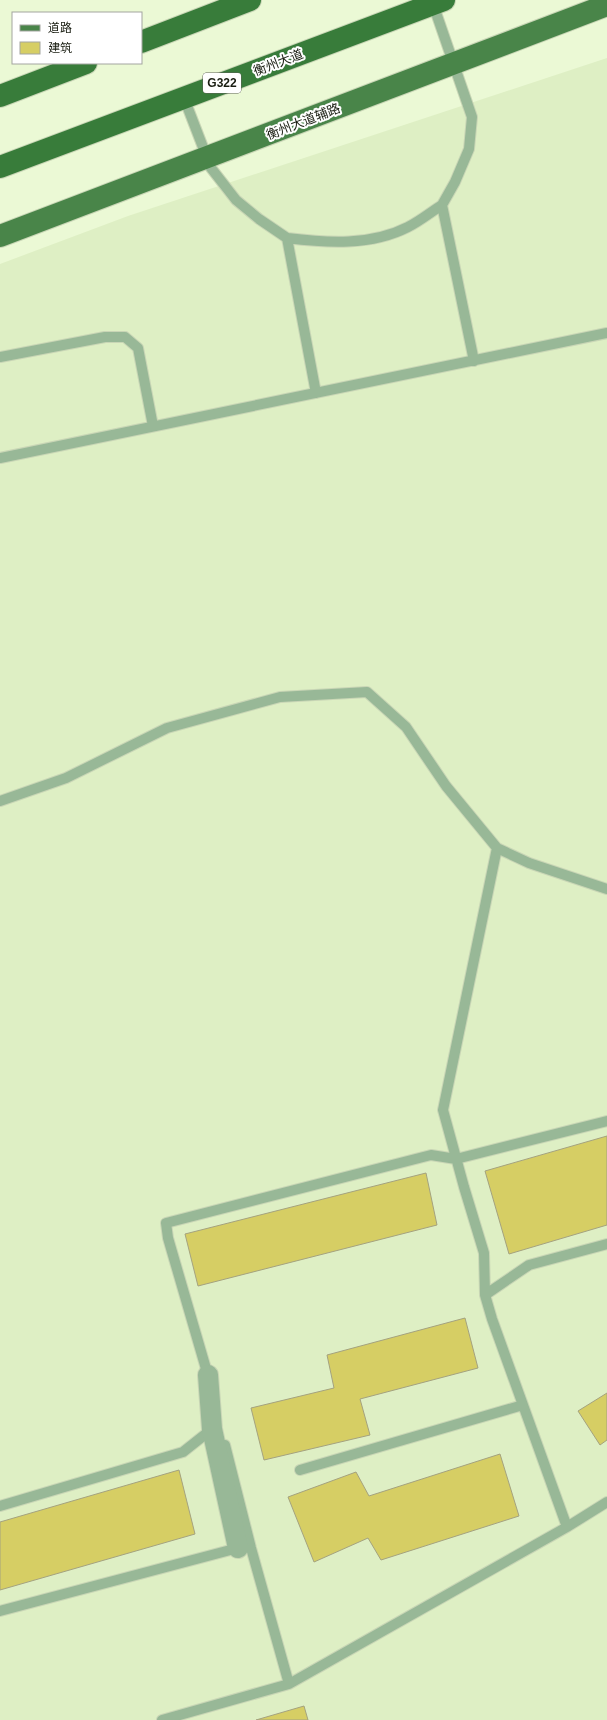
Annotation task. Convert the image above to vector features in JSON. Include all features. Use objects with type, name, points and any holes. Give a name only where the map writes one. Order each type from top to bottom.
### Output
[{"type":"highway","points":[[142,42],[250,0]]},
{"type":"highway","name":"衡州大道","points":[[0,167],[438,2]]},
{"type":"highway","points":[[0,96],[83,64]]},
{"type":"main road","name":"衡州大道辅路","points":[[0,236],[607,5]]},
{"type":"street","points":[[208,1375],[212,1429],[238,1548]]},
{"type":"lane","points":[[184,98],[211,168],[236,200],[259,220],[287,238],[327,243],[372,239],[408,227],[442,205],[455,182],[469,149],[472,117],[454,64],[438,2]]},
{"type":"lane","points":[[442,205],[474,361]]},
{"type":"lane","points":[[287,238],[316,393]]},
{"type":"lane","points":[[0,458],[607,333]]},
{"type":"lane","points":[[0,357],[105,337],[125,337],[138,348],[153,426]]},
{"type":"lane","points":[[0,801],[66,778],[167,728],[280,697],[367,692],[406,728],[446,786],[498,848],[529,863],[607,889]]},
{"type":"lane","points":[[498,848],[443,1110],[484,1253],[485,1295],[492,1319],[567,1527]]},
{"type":"lane","points":[[289,1684],[251,1548],[208,1375],[168,1238],[166,1223],[431,1155],[456,1159],[607,1121]]},
{"type":"lane","points":[[485,1295],[528,1265],[607,1244]]},
{"type":"lane","points":[[300,1470],[523,1405]]},
{"type":"lane","points":[[0,1506],[183,1452],[212,1429]]},
{"type":"lane","points":[[162,1720],[289,1684],[567,1527],[607,1502]]},
{"type":"lane","points":[[0,1611],[238,1548]]},
{"type":"shaded area","points":[[607,58],[607,1720],[0,1720],[0,264],[128,216]]},
{"type":"building","points":[[607,1136],[607,1225],[509,1254],[485,1171]]},
{"type":"building","points":[[426,1173],[437,1225],[198,1286],[185,1234]]},
{"type":"building","points":[[465,1318],[478,1368],[360,1399],[370,1435],[264,1460],[251,1408],[334,1388],[327,1355]]},
{"type":"building","points":[[607,1393],[607,1440],[600,1445],[578,1411]]},
{"type":"building","points":[[500,1454],[519,1516],[381,1560],[368,1538],[314,1562],[288,1497],[356,1472],[369,1496]]},
{"type":"building","points":[[179,1470],[195,1534],[0,1590],[0,1522]]},
{"type":"building","points":[[304,1706],[308,1720],[256,1720]]}]
